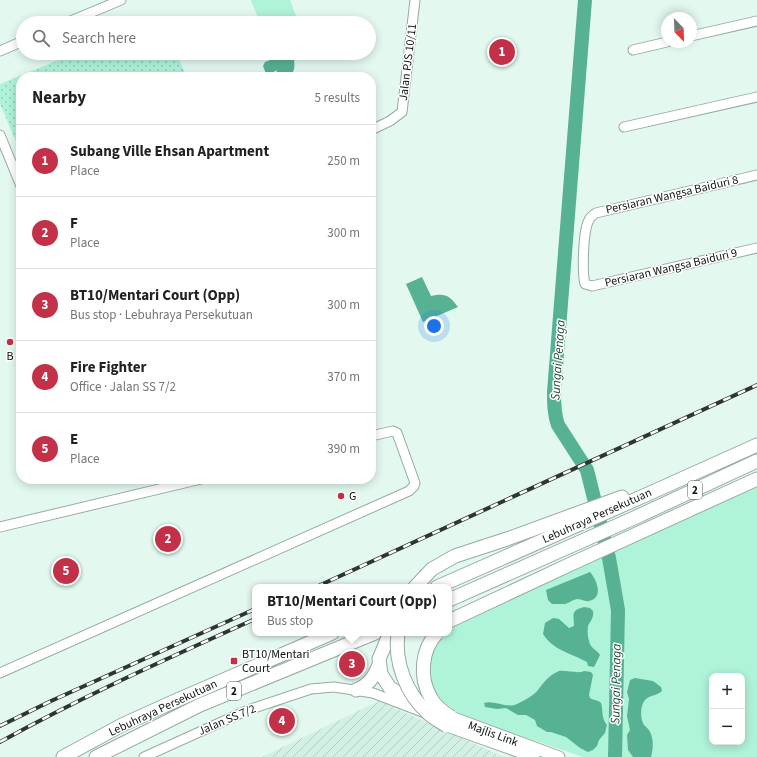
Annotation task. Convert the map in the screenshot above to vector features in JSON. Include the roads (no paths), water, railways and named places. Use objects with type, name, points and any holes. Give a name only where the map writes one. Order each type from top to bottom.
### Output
[{"type":"highway","name":"Lebuhraya Persekutuan","points":[[444,584],[757,445]]},
{"type":"highway","name":"Lebuhraya Persekutuan","points":[[452,599],[634,518],[757,461]]},
{"type":"highway","points":[[452,620],[757,480]]},
{"type":"highway","points":[[417,584],[432,569],[455,556],[626,496],[648,494]]},
{"type":"highway","name":"Lebuhraya Persekutuan","points":[[63,757],[122,725],[325,636]]},
{"type":"highway","name":"Lebuhraya Persekutuan","points":[[96,757],[127,740],[200,705],[368,636]]},
{"type":"highway","points":[[356,690],[368,684],[374,676],[379,665],[381,652],[389,636]]},
{"type":"highway","points":[[398,636],[397,646],[399,664],[407,685],[417,701],[428,714],[449,721]]},
{"type":"highway","points":[[435,636],[428,647],[423,663],[423,677],[426,688],[432,699],[449,721]]},
{"type":"highway","points":[[379,665],[383,678],[390,688],[408,698]]},
{"type":"main road","name":"Majlis Link","points":[[449,721],[534,757]]},
{"type":"main road","name":"Majlis Link","points":[[449,721],[559,757]]},
{"type":"street","points":[[83,16],[121,0]]},
{"type":"street","name":"Jalan PJS 10/11","points":[[376,128],[390,122],[402,112],[415,0]]},
{"type":"street","points":[[697,35],[757,21]]},
{"type":"street","points":[[633,50],[661,43]]},
{"type":"street","points":[[0,50],[16,44]]},
{"type":"street","points":[[624,128],[757,97]]},
{"type":"street","points":[[0,136],[16,174]]},
{"type":"street","name":"Persiaran Wangsa Baiduri 8","points":[[585,284],[583,262],[586,226],[589,219],[596,213],[757,175]]},
{"type":"street","name":"Persiaran Wangsa Baiduri 9","points":[[585,284],[592,286],[757,248]]},
{"type":"street","points":[[0,673],[409,491],[414,486],[414,483],[399,436],[393,431],[384,430],[376,434]]},
{"type":"street","points":[[0,527],[180,484]]},
{"type":"street","name":"Jalan SS 7/2","points":[[144,757],[248,710],[311,689],[334,687],[373,693],[424,712],[481,737],[538,757]]},
{"type":"street","points":[[408,698],[566,757]]},
{"type":"waterway","name":"Sungai Penaga","points":[[585,0],[554,404],[558,425],[587,470],[609,558],[618,610],[615,757]]},
{"type":"railway","points":[[323,584],[757,385]]},
{"type":"railway","points":[[0,726],[51,701],[252,610]]},
{"type":"railway","points":[[0,742],[94,693],[252,620]]},
{"type":"place","name":"Subang Ville Ehsan Apartment","points":[[502,52]]},
{"type":"place","name":"B","points":[[10,342]]},
{"type":"place","name":"G","points":[[341,496]]},
{"type":"place","name":"F","points":[[168,539]]},
{"type":"place","name":"E","points":[[66,571]]},
{"type":"place","name":"BT10/Mentari Court","points":[[234,661]]},
{"type":"place","name":"BT10/Mentari Court (Opp)","points":[[352,664]]},
{"type":"place","name":"Fire Fighter","points":[[282,721]]}]
